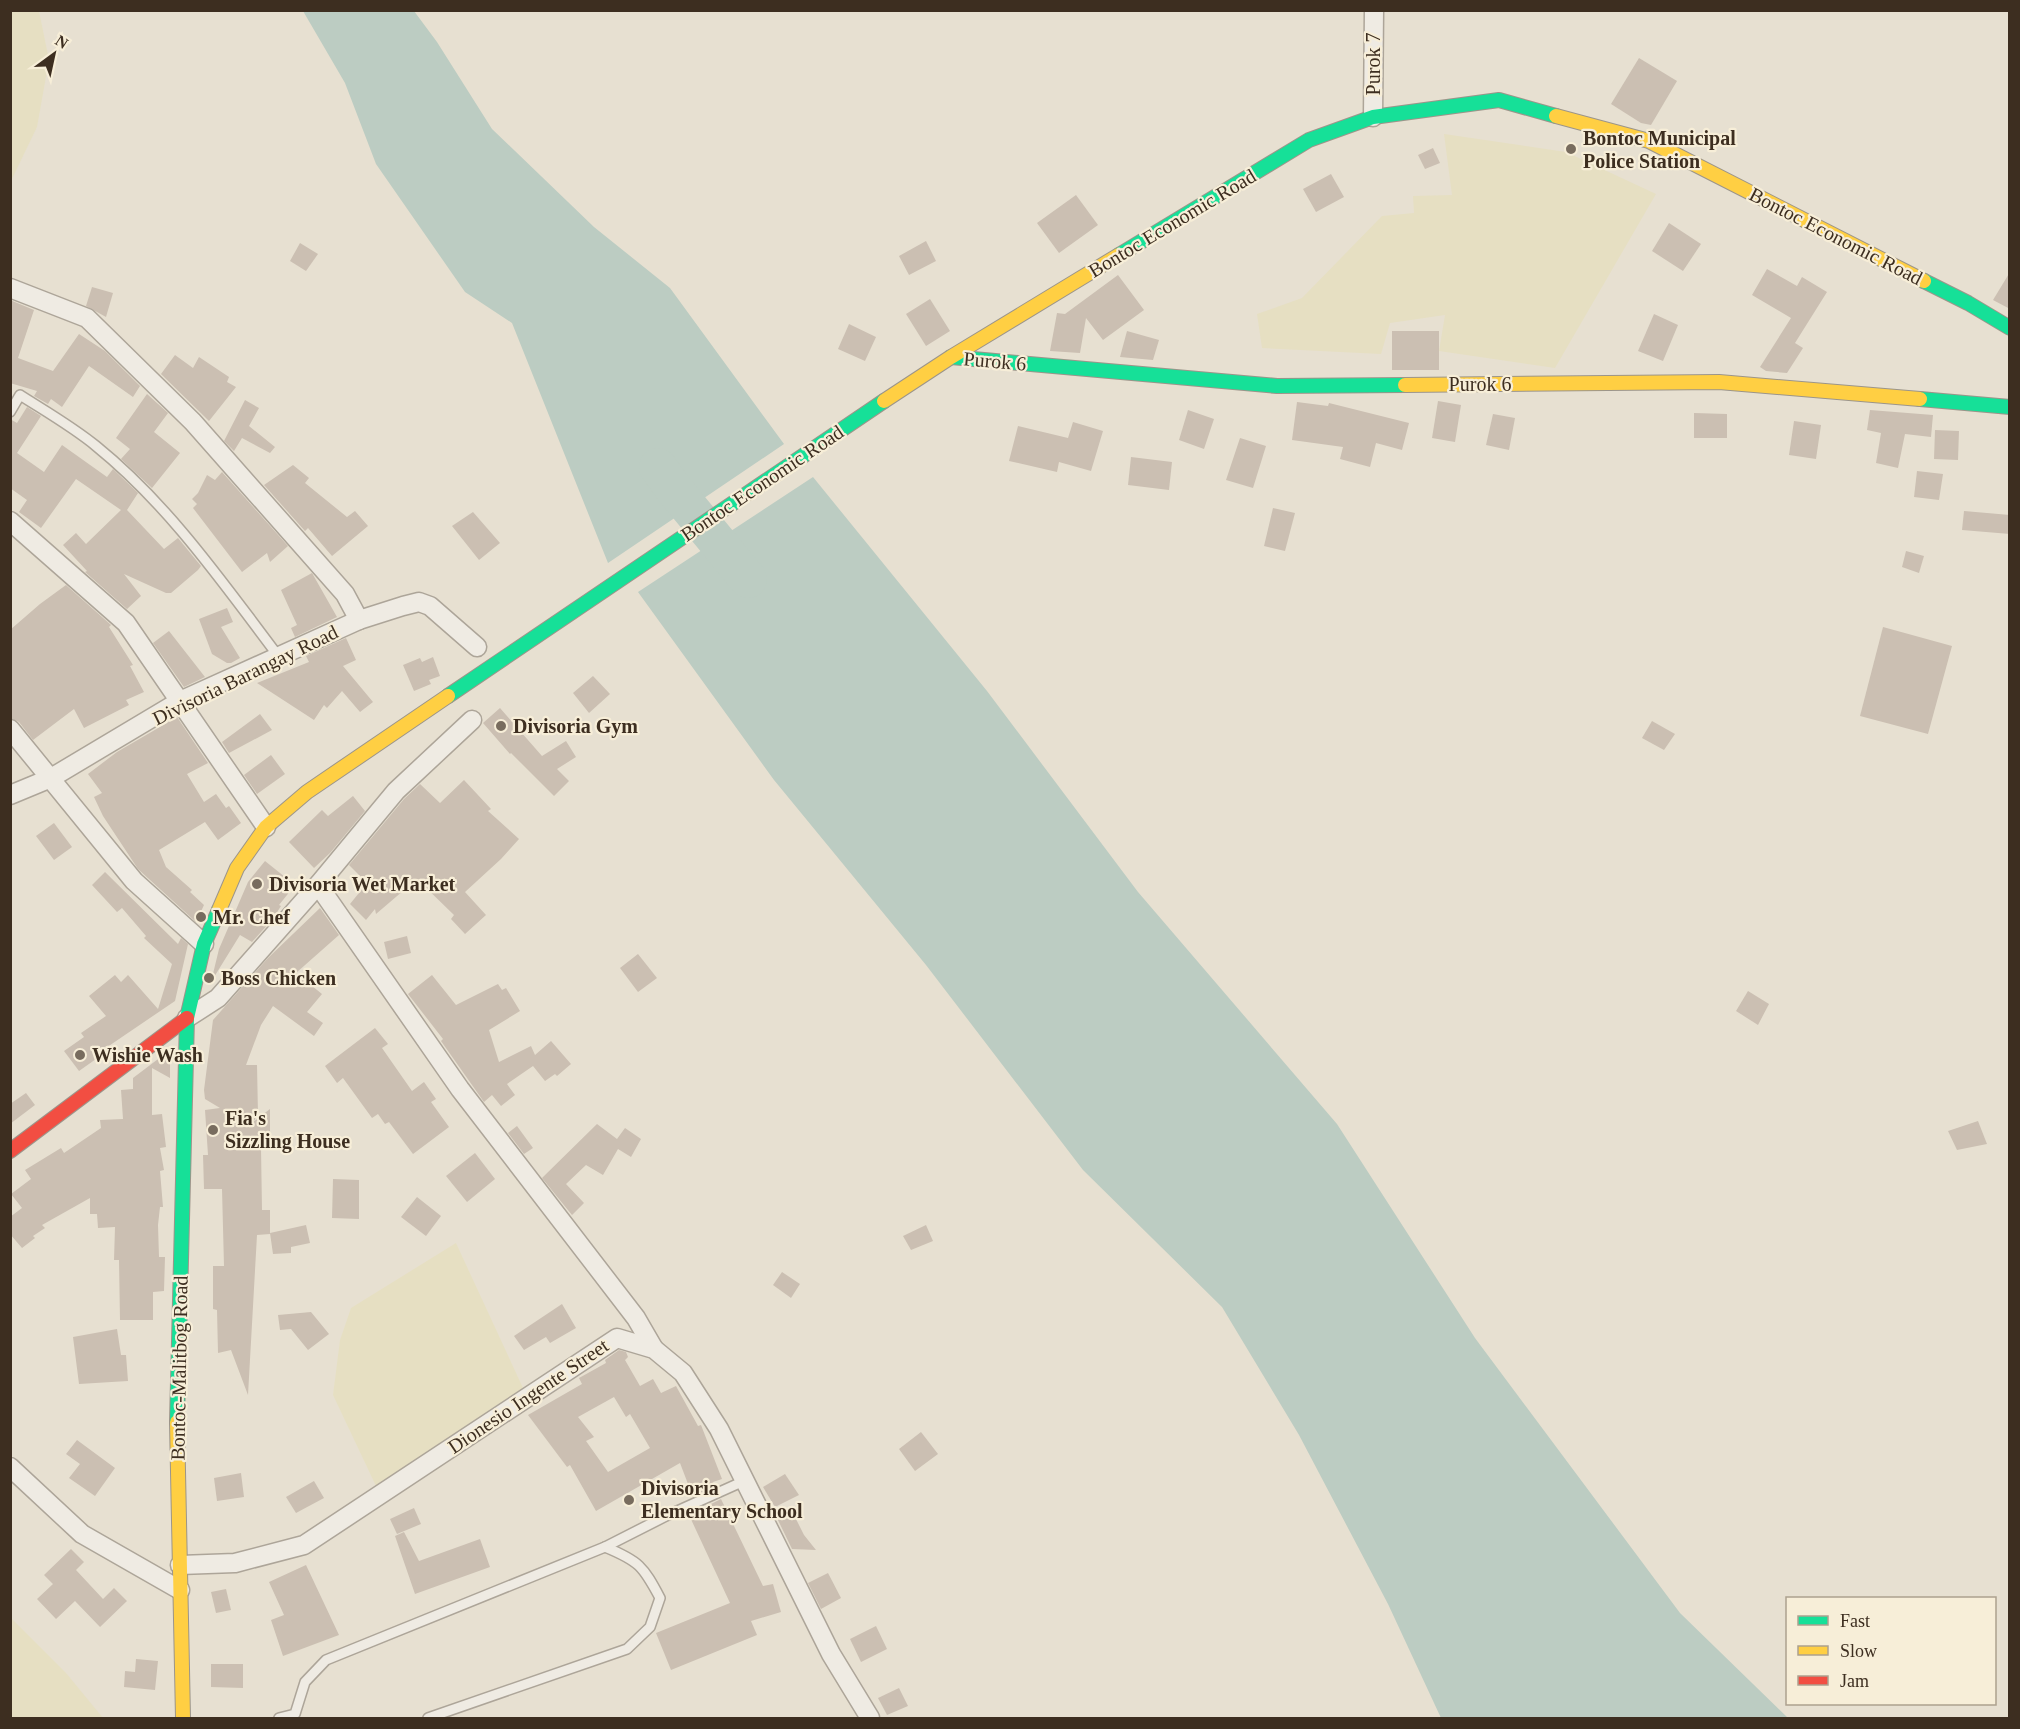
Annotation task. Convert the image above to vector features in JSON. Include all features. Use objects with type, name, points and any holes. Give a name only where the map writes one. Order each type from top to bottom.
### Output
[{"type":"main road","name":"Bontoc Economic Road","points":[[266,827],[307,792],[405,724],[951,357],[1309,140],[1373,117],[1499,100],[1649,141],[1968,303],[2010,328]]},
{"type":"main road","name":"Purok 6","points":[[951,357],[1277,386],[1719,382],[2010,407]]},
{"type":"main road","name":"Bontoc-Malitbog Road","points":[[183,1719],[177,1396],[188,1018],[204,944],[237,868],[266,827]]},
{"type":"main road","points":[[10,1151],[188,1018]]},
{"type":"street","name":"Purok 7","points":[[1373,117],[1374,10]]},
{"type":"street","points":[[10,288],[87,318],[193,422],[345,594],[359,620]]},
{"type":"street","points":[[10,520],[126,623],[266,827]]},
{"type":"street","name":"Divisoria Barangay Road","points":[[10,795],[51,778],[180,701],[359,620],[420,602],[430,606],[477,646]]},
{"type":"street","points":[[188,1018],[218,998],[318,885],[396,791],[472,720]]},
{"type":"street","points":[[10,729],[134,881],[204,944]]},
{"type":"street","points":[[318,885],[460,1089],[636,1318],[654,1349]]},
{"type":"street","name":"Dionesio Ingente Street","points":[[180,1565],[235,1563],[304,1545],[617,1338],[654,1349],[683,1372],[719,1429],[831,1654],[870,1719]]},
{"type":"street","points":[[10,1467],[82,1534],[180,1590]]},
{"type":"lane","points":[[10,412],[20,395],[95,445],[152,496],[207,562],[279,657]]},
{"type":"lane","points":[[279,1719],[297,1716],[305,1682],[326,1660],[605,1547],[666,1516],[744,1481]]},
{"type":"lane","points":[[428,1719],[627,1649],[650,1627],[660,1598],[646,1571],[627,1556],[605,1547]]},
{"type":"shaded area","points":[[10,11],[39,11],[49,60],[37,127],[11,181]]},
{"type":"shaded area","points":[[303,11],[414,11],[437,42],[492,129],[594,227],[670,288],[784,444],[608,563],[512,323],[465,292],[376,164],[345,83]]},
{"type":"shaded area","points":[[1444,134],[1566,152],[1656,194],[1555,368],[1439,351],[1445,315],[1390,323],[1381,354],[1262,348],[1257,314],[1302,298],[1382,216],[1414,213],[1413,196],[1452,195]]},
{"type":"shaded area","points":[[813,477],[987,691],[1138,892],[1337,1124],[1475,1338],[1680,1613],[1788,1718],[1441,1718],[1388,1604],[1299,1435],[1222,1307],[1083,1170],[926,965],[774,780],[638,592]]},
{"type":"shaded area","points":[[456,1243],[523,1388],[376,1486],[333,1395],[340,1340],[351,1308]]},
{"type":"shaded area","points":[[11,1618],[66,1673],[103,1718],[11,1718]]},
{"type":"building","points":[[1639,58],[1677,81],[1651,125],[1641,123],[1611,104]]},
{"type":"building","points":[[1433,148],[1440,163],[1425,169],[1418,155]]},
{"type":"building","points":[[1331,174],[1344,197],[1316,212],[1303,189]]},
{"type":"building","points":[[1076,195],[1098,225],[1059,253],[1037,223]]},
{"type":"building","points":[[1669,223],[1701,244],[1683,271],[1652,251]]},
{"type":"building","points":[[926,241],[936,261],[909,275],[899,256]]},
{"type":"building","points":[[300,243],[318,254],[306,271],[290,261]]},
{"type":"building","points":[[1767,269],[1797,286],[1802,277],[1827,292],[1795,343],[1803,348],[1787,373],[1766,371],[1760,367],[1791,318],[1752,295]]},
{"type":"building","points":[[2010,272],[2010,309],[1993,300]]},
{"type":"building","points":[[1118,275],[1144,310],[1103,340],[1086,318],[1080,353],[1050,351],[1057,313],[1065,314]]},
{"type":"building","points":[[92,287],[113,293],[106,317],[86,306]]},
{"type":"building","points":[[930,299],[950,331],[926,346],[906,314]]},
{"type":"building","points":[[10,300],[34,310],[18,358],[53,371],[79,334],[105,351],[140,386],[133,397],[89,366],[62,407],[51,399],[48,404],[34,396],[37,391],[10,383]]},
{"type":"building","points":[[1654,314],[1678,325],[1663,361],[1638,351]]},
{"type":"building","points":[[849,324],[876,337],[865,361],[838,349]]},
{"type":"building","points":[[1127,331],[1159,340],[1153,360],[1120,357]]},
{"type":"building","points":[[1392,331],[1439,331],[1439,370],[1392,370]]},
{"type":"building","points":[[175,355],[193,368],[199,357],[229,377],[227,382],[236,387],[209,421],[161,374]]},
{"type":"building","points":[[147,394],[168,413],[154,432],[180,453],[152,488],[121,459],[130,449],[116,438]]},
{"type":"building","points":[[245,400],[259,408],[249,426],[275,447],[270,453],[242,438],[234,451],[224,441]]},
{"type":"building","points":[[1438,401],[1461,405],[1455,442],[1432,438]]},
{"type":"building","points":[[1297,402],[1328,406],[1329,403],[1409,423],[1402,450],[1376,443],[1370,467],[1340,459],[1343,447],[1292,440]]},
{"type":"building","points":[[27,407],[41,416],[17,453],[44,472],[62,445],[107,477],[113,469],[138,493],[127,510],[164,549],[178,538],[201,566],[198,570],[171,593],[166,593],[124,574],[141,596],[127,609],[85,572],[87,571],[63,545],[76,533],[86,544],[121,510],[76,479],[41,528],[19,512],[27,500],[10,488],[10,419],[17,423]]},
{"type":"building","points":[[1188,410],[1214,419],[1204,449],[1179,440]]},
{"type":"building","points":[[1870,410],[1933,415],[1931,437],[1905,434],[1898,468],[1876,463],[1881,433],[1867,430]]},
{"type":"building","points":[[1694,413],[1727,414],[1727,438],[1694,438]]},
{"type":"building","points":[[1493,414],[1515,418],[1509,450],[1486,445]]},
{"type":"building","points":[[1794,421],[1821,425],[1816,459],[1789,455]]},
{"type":"building","points":[[1073,422],[1103,431],[1091,471],[1059,462],[1057,472],[1009,461],[1018,426],[1068,438]]},
{"type":"building","points":[[1935,430],[1959,431],[1958,460],[1934,459]]},
{"type":"building","points":[[1240,438],[1266,446],[1253,488],[1226,480]]},
{"type":"building","points":[[1131,457],[1172,462],[1169,490],[1128,485]]},
{"type":"building","points":[[293,465],[309,478],[305,483],[347,517],[355,511],[368,526],[332,556],[308,528],[305,531],[264,485]]},
{"type":"building","points":[[1917,471],[1943,474],[1939,500],[1914,497]]},
{"type":"building","points":[[222,472],[288,546],[270,562],[267,553],[242,572],[193,508],[197,504],[192,499],[198,493],[207,475],[215,480]]},
{"type":"building","points":[[1273,508],[1295,513],[1285,551],[1264,546]]},
{"type":"building","points":[[1964,511],[2010,515],[2010,534],[1962,530]]},
{"type":"building","points":[[473,512],[500,543],[479,560],[452,526]]},
{"type":"building","points":[[1906,551],[1924,556],[1919,573],[1902,567]]},
{"type":"building","points":[[312,573],[337,617],[295,637],[291,628],[297,625],[281,590]]},
{"type":"building","points":[[66,585],[111,625],[109,627],[133,665],[130,666],[144,692],[126,700],[129,705],[84,728],[74,709],[33,740],[19,722],[10,718],[10,630]]},
{"type":"building","points":[[227,608],[233,622],[221,627],[240,658],[231,663],[212,654],[199,619]]},
{"type":"building","points":[[1883,627],[1952,646],[1928,734],[1860,716]]},
{"type":"building","points":[[169,631],[205,677],[184,687],[153,643]]},
{"type":"building","points":[[346,638],[356,660],[343,666],[373,702],[360,712],[342,691],[327,708],[324,705],[314,720],[257,683],[309,662],[306,656]]},
{"type":"building","points":[[433,657],[440,676],[429,680],[431,684],[414,691],[403,665],[420,658],[422,662]]},
{"type":"building","points":[[593,676],[610,694],[589,713],[573,693]]},
{"type":"building","points":[[500,708],[542,756],[566,741],[576,757],[557,769],[569,781],[554,796],[510,754],[483,723]]},
{"type":"building","points":[[260,714],[272,730],[229,753],[222,742]]},
{"type":"building","points":[[177,717],[208,763],[187,774],[204,802],[216,794],[226,808],[229,806],[241,823],[218,840],[205,822],[159,850],[166,867],[192,890],[190,892],[204,905],[196,922],[138,869],[103,816],[94,797],[102,793],[88,774],[117,752]]},
{"type":"building","points":[[1652,721],[1675,734],[1664,750],[1642,738]]},
{"type":"building","points":[[271,755],[285,774],[257,794],[244,775]]},
{"type":"building","points":[[464,780],[491,809],[488,811],[519,839],[465,892],[486,915],[465,934],[451,919],[454,915],[417,879],[376,914],[375,909],[366,920],[350,904],[367,883],[349,865],[404,799],[420,784],[440,803]]},
{"type":"building","points":[[353,796],[365,811],[330,853],[314,868],[289,842],[322,810],[328,816]]},
{"type":"building","points":[[54,823],[72,847],[54,860],[36,836]]},
{"type":"building","points":[[265,861],[295,885],[279,905],[281,906],[272,920],[252,942],[240,935],[211,982],[219,949],[248,882]]},
{"type":"building","points":[[105,872],[178,944],[181,938],[188,944],[175,1001],[94,1056],[96,1059],[79,1071],[64,1051],[84,1037],[81,1033],[106,1016],[89,996],[115,975],[121,982],[128,975],[158,1009],[172,964],[144,938],[146,936],[122,908],[117,912],[92,885]]},
{"type":"building","points":[[320,908],[339,935],[296,973],[322,994],[307,1012],[323,1023],[314,1036],[273,1006],[261,1025],[246,1065],[257,1065],[258,1115],[253,1122],[270,1109],[270,1148],[261,1148],[262,1210],[270,1210],[270,1234],[257,1235],[248,1395],[231,1350],[218,1353],[217,1310],[213,1309],[213,1266],[224,1266],[222,1189],[204,1189],[203,1155],[208,1155],[205,1110],[220,1108],[205,1099],[204,1090],[213,1020],[268,958]]},
{"type":"building","points":[[407,936],[411,953],[388,959],[384,942]]},
{"type":"building","points":[[638,954],[657,978],[638,992],[620,968]]},
{"type":"building","points":[[432,975],[456,1005],[498,984],[502,990],[506,988],[520,1011],[489,1030],[499,1062],[531,1046],[535,1055],[551,1041],[571,1064],[557,1076],[555,1074],[545,1081],[533,1066],[507,1084],[515,1095],[501,1106],[492,1095],[484,1102],[441,1041],[443,1039],[408,994]]},
{"type":"building","points":[[1748,991],[1769,1004],[1758,1025],[1736,1011]]},
{"type":"building","points":[[375,1028],[388,1044],[382,1048],[412,1091],[424,1082],[436,1099],[431,1102],[449,1127],[413,1154],[389,1122],[385,1124],[378,1114],[372,1118],[343,1078],[337,1083],[325,1066]]},
{"type":"building","points":[[170,1050],[170,1078],[152,1068],[152,1115],[162,1114],[166,1147],[160,1148],[164,1170],[160,1171],[163,1207],[160,1207],[158,1225],[159,1257],[165,1257],[164,1291],[153,1292],[153,1320],[120,1320],[119,1260],[114,1260],[115,1227],[98,1228],[97,1214],[90,1214],[90,1198],[42,1225],[45,1228],[33,1236],[35,1238],[22,1248],[10,1234],[10,1217],[22,1208],[11,1194],[31,1179],[25,1170],[61,1148],[64,1153],[101,1128],[100,1120],[123,1119],[121,1090],[133,1089],[133,1078]]},
{"type":"building","points":[[26,1093],[35,1105],[10,1124],[10,1104]]},
{"type":"building","points":[[1978,1121],[1987,1144],[1957,1150],[1948,1131]]},
{"type":"building","points":[[597,1124],[617,1139],[625,1128],[641,1139],[631,1157],[618,1149],[603,1175],[586,1165],[566,1184],[584,1203],[572,1215],[542,1178]]},
{"type":"building","points":[[517,1126],[533,1148],[524,1154],[508,1133]]},
{"type":"building","points":[[475,1153],[495,1179],[467,1202],[446,1176]]},
{"type":"building","points":[[333,1179],[359,1180],[359,1219],[332,1218]]},
{"type":"building","points":[[417,1197],[441,1216],[426,1236],[401,1217]]},
{"type":"building","points":[[306,1225],[310,1243],[291,1247],[291,1253],[273,1254],[270,1233]]},
{"type":"building","points":[[926,1225],[933,1241],[911,1250],[903,1236]]},
{"type":"building","points":[[782,1272],[800,1284],[791,1298],[773,1285]]},
{"type":"building","points":[[562,1304],[576,1328],[550,1343],[546,1337],[524,1350],[514,1336]]},
{"type":"building","points":[[311,1312],[329,1334],[308,1350],[291,1329],[280,1330],[278,1315]]},
{"type":"building","points":[[117,1329],[121,1355],[126,1355],[128,1381],[79,1384],[73,1337]]},
{"type":"building","points":[[619,1350],[626,1352],[628,1357],[625,1360],[640,1386],[653,1379],[661,1393],[676,1386],[698,1426],[701,1425],[722,1479],[713,1482],[715,1486],[693,1497],[680,1463],[596,1511],[570,1465],[567,1467],[528,1415],[582,1384],[579,1378],[606,1363],[605,1360]],"holes":[[[614,1397],[626,1417],[630,1414],[650,1448],[608,1472],[586,1441],[594,1437],[578,1417]]]},
{"type":"building","points":[[921,1432],[938,1454],[915,1471],[899,1449]]},
{"type":"building","points":[[77,1440],[115,1468],[95,1496],[69,1478],[80,1464],[66,1454]]},
{"type":"building","points":[[241,1473],[244,1497],[217,1501],[214,1478]]},
{"type":"building","points":[[785,1474],[799,1495],[775,1507],[763,1487]]},
{"type":"building","points":[[314,1481],[324,1498],[296,1513],[286,1497]]},
{"type":"building","points":[[721,1499],[763,1586],[773,1584],[781,1612],[751,1621],[757,1635],[671,1670],[656,1633],[730,1603],[689,1515]]},
{"type":"building","points":[[414,1508],[421,1524],[397,1534],[390,1519]]},
{"type":"building","points":[[793,1513],[804,1535],[816,1550],[792,1549],[777,1518]]},
{"type":"building","points":[[404,1532],[419,1561],[480,1539],[490,1567],[415,1594],[395,1536]]},
{"type":"building","points":[[71,1549],[84,1562],[76,1570],[103,1599],[114,1588],[127,1601],[100,1627],[75,1601],[56,1619],[37,1599],[53,1584],[44,1575]]},
{"type":"building","points":[[306,1565],[339,1635],[283,1656],[271,1620],[284,1615],[269,1582]]},
{"type":"building","points":[[828,1573],[841,1598],[821,1609],[808,1583]]},
{"type":"building","points":[[226,1589],[231,1610],[216,1613],[211,1592]]},
{"type":"building","points":[[876,1626],[887,1649],[861,1662],[850,1639]]},
{"type":"building","points":[[136,1659],[158,1661],[155,1690],[124,1687],[125,1671],[135,1672]]},
{"type":"building","points":[[211,1664],[243,1664],[243,1688],[211,1687]]},
{"type":"building","points":[[899,1688],[908,1706],[887,1715],[878,1698]]},
{"type":"waterway","points":[[658,467],[748,579]]},
{"type":"traffic: fast","points":[[1119,255],[1309,140],[1373,117],[1499,100],[1556,116]]},
{"type":"traffic: fast","points":[[1924,281],[2010,328]]},
{"type":"traffic: fast","points":[[951,357],[1277,386],[1405,385]]},
{"type":"traffic: fast","points":[[1920,399],[2010,407]]},
{"type":"traffic: fast","points":[[448,696],[884,401]]},
{"type":"traffic: fast","points":[[177,1422],[187,1018],[204,944],[219,910]]},
{"type":"traffic: slow","points":[[1556,116],[1649,141],[1924,281]]},
{"type":"traffic: slow","points":[[884,401],[951,357],[1119,255]]},
{"type":"traffic: slow","points":[[1405,385],[1719,382],[1920,399]]},
{"type":"traffic: slow","points":[[219,910],[237,868],[266,827],[307,792],[448,696]]},
{"type":"traffic: slow","points":[[177,1422],[183,1718]]},
{"type":"traffic: jam","points":[[10,1151],[187,1018]]},
{"type":"place","name":"Bontoc Municipal Police Station","points":[[1571,149]]},
{"type":"place","name":"Divisoria Gym","points":[[501,726]]},
{"type":"place","name":"Divisoria Wet Market","points":[[257,884]]},
{"type":"place","name":"Mr. Chef","points":[[201,917]]},
{"type":"place","name":"Boss Chicken","points":[[209,978]]},
{"type":"place","name":"Wishie Wash","points":[[80,1055]]},
{"type":"place","name":"Fia's Sizzling House","points":[[213,1130]]},
{"type":"place","name":"Divisoria Elementary School","points":[[629,1500]]}]
